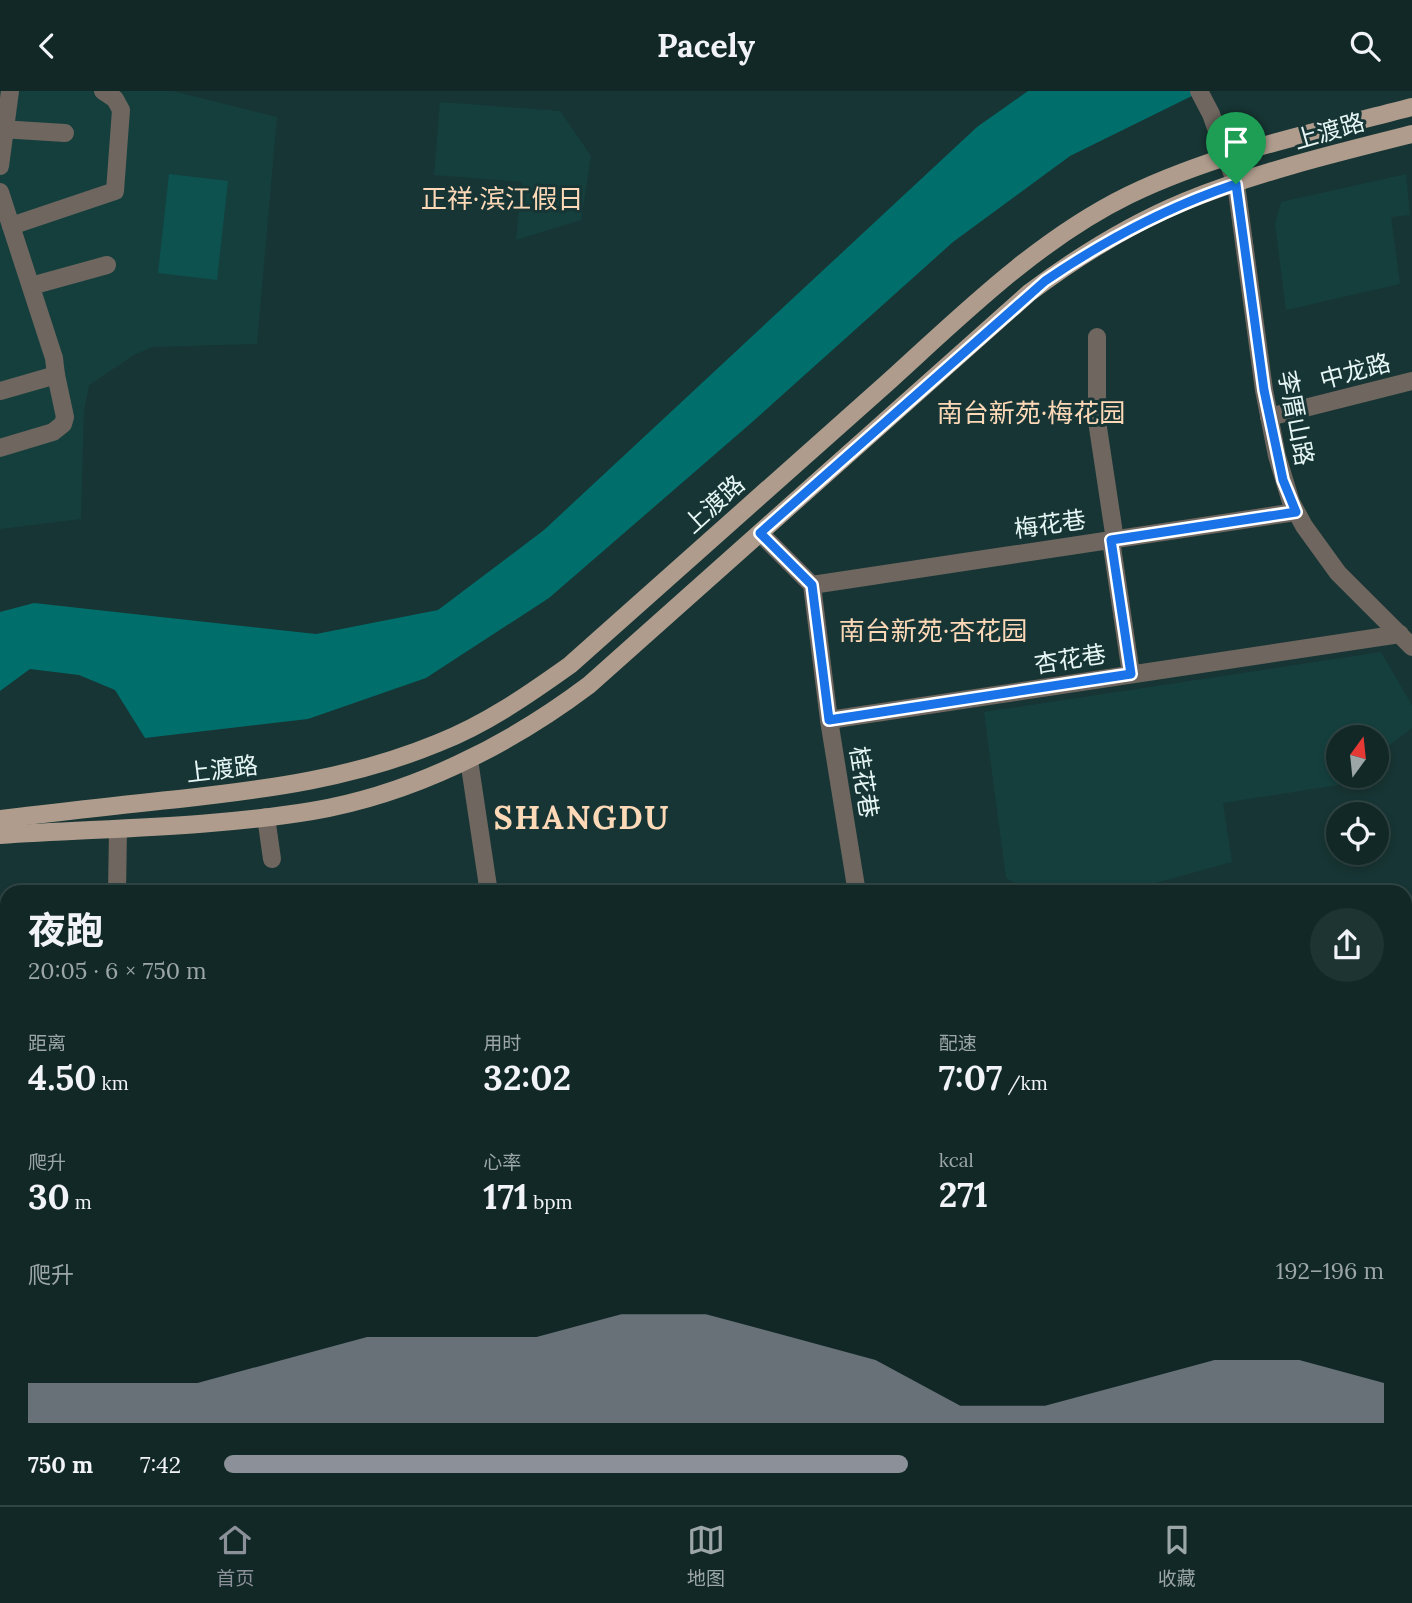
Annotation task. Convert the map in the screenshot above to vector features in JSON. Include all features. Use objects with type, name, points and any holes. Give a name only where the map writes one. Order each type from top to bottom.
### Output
[{"type":"main road","name":"上渡路","points":[[0,819],[213,795],[330,778],[403,756],[475,726],[570,665],[1028,259],[1077,225],[1167,178],[1228,156],[1412,107]]},
{"type":"main road","name":"上渡路","points":[[0,835],[173,826],[313,811],[390,791],[469,759],[525,729],[589,685],[1045,281],[1143,222],[1185,202],[1346,150],[1412,134]]},
{"type":"street","points":[[0,166],[2,129],[10,91]]},
{"type":"street","points":[[11,226],[115,191],[121,110],[114,99],[103,91]]},
{"type":"street","name":"李厝山路","points":[[1199,91],[1228,156],[1236,184],[1269,417],[1283,480],[1296,512],[1320,550],[1338,573],[1406,640]]},
{"type":"street","points":[[2,129],[65,133]]},
{"type":"street","points":[[0,448],[59,429],[65,417],[54,358],[1,199]]},
{"type":"street","points":[[31,286],[107,265]]},
{"type":"street","points":[[1097,337],[1097,421],[1131,674]]},
{"type":"street","points":[[0,391],[57,381]]},
{"type":"street","name":"中龙路","points":[[1269,417],[1412,381]]},
{"type":"street","name":"梅花巷","points":[[812,585],[1296,512]]},
{"type":"street","points":[[760,533],[812,585]]},
{"type":"street","name":"桂花巷","points":[[812,585],[829,720],[856,885]]},
{"type":"street","name":"杏花巷","points":[[829,720],[1131,674],[1406,640]]},
{"type":"street","points":[[469,759],[488,885]]},
{"type":"street","points":[[266,817],[272,859]]},
{"type":"street","points":[[117,885],[118,829]]},
{"type":"shaded area","points":[[0,91],[173,91],[277,117],[257,344],[152,347],[134,355],[89,385],[84,411],[81,519],[0,529]]},
{"type":"shaded area","points":[[1028,91],[1202,91],[1070,156],[953,242],[750,424],[549,598],[426,678],[308,719],[145,738],[115,690],[79,675],[30,669],[0,691],[0,612],[34,603],[316,634],[438,610],[544,530],[977,127]]},
{"type":"shaded area","points":[[440,102],[560,111],[591,156],[581,220],[516,240],[522,182],[434,175]]},
{"type":"shaded area","points":[[169,174],[228,181],[217,280],[158,273]]},
{"type":"shaded area","points":[[1406,174],[1410,215],[1391,217],[1400,284],[1286,310],[1275,224],[1281,202]]},
{"type":"shaded area","points":[[1381,652],[1412,705],[1412,728],[1390,745],[1390,725],[1326,725],[1326,787],[1223,803],[1232,862],[1148,885],[1018,885],[1006,878],[984,712]]},
{"type":"district","name":"正祥·滨江假日","points":[[502,198]]},
{"type":"district","name":"南台新苑·梅花园","points":[[1031,412]]},
{"type":"district","name":"南台新苑·杏花园","points":[[933,630]]},
{"type":"district","name":"SHANGDU","points":[[582,817]]},
{"type":"route","points":[[1236,184],[1264,390],[1283,480],[1296,512],[1111,540],[1131,674],[829,720],[812,585],[760,533],[1045,281],[1151,218],[1185,202],[1236,184]]}]
